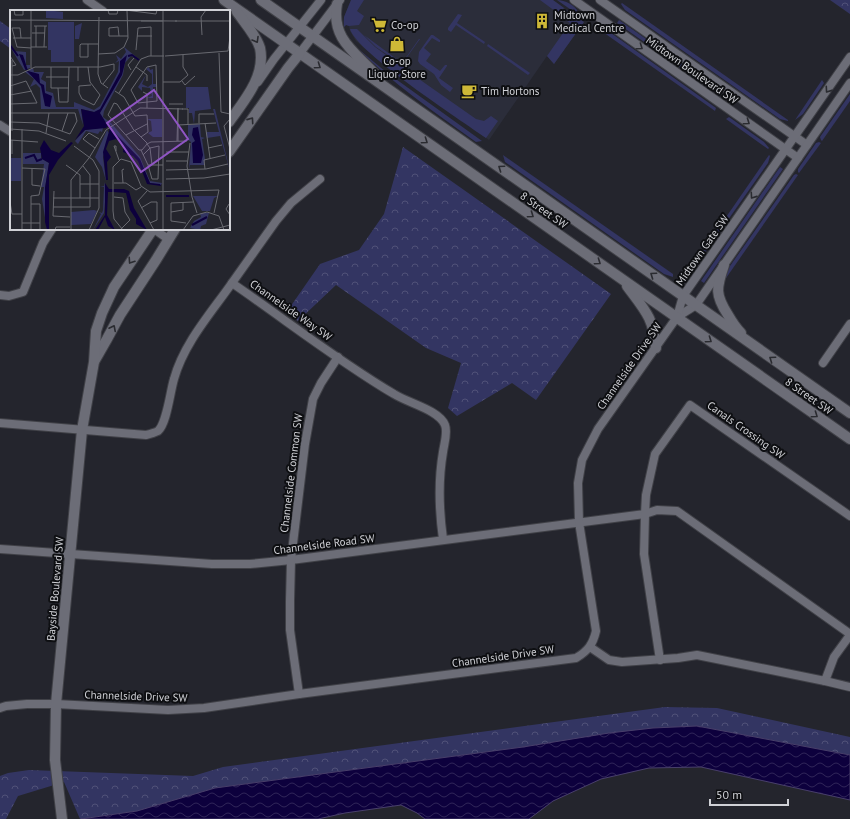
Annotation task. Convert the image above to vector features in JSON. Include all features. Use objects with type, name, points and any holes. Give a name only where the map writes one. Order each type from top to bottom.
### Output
[{"type":"main road","name":"8 Street SW","points":[[224,0],[850,439]]},
{"type":"main road","name":"8 Street SW","points":[[261,0],[850,414]]},
{"type":"main road","points":[[339,2],[336,22],[342,39],[389,90]]},
{"type":"main road","points":[[230,121],[253,89],[261,61],[259,47],[255,38],[234,8]]},
{"type":"main road","points":[[230,151],[300,53]]},
{"type":"main road","name":"Bayside Boulevard SW","points":[[62,819],[55,760],[56,704],[82,430],[94,362],[96,331],[102,313],[114,287],[152,230]]},
{"type":"main road","name":"Bayside Boulevard SW","points":[[94,362],[120,315],[174,230]]},
{"type":"main road","points":[[724,265],[718,282],[718,298],[738,330],[754,346]]},
{"type":"main road","points":[[621,278],[650,318],[655,335],[656,348]]},
{"type":"street","points":[[87,0],[102,10]]},
{"type":"street","points":[[253,89],[321,0]]},
{"type":"street","name":"Midtown Boulevard SW","points":[[574,0],[798,158]]},
{"type":"street","points":[[595,15],[603,1]]},
{"type":"street","name":"Midtown Boulevard SW","points":[[603,1],[807,145]]},
{"type":"street","points":[[300,53],[339,2]]},
{"type":"street","name":"Midtown Gate SW","points":[[677,317],[683,296],[850,57]]},
{"type":"street","points":[[677,317],[696,305],[850,83]]},
{"type":"street","points":[[0,125],[10,131]]},
{"type":"street","points":[[232,282],[276,221],[291,203],[320,179]]},
{"type":"street","points":[[0,295],[9,296],[23,292],[43,243],[51,230]]},
{"type":"street","points":[[154,230],[168,239]]},
{"type":"street","name":"Channelside Way SW","points":[[0,423],[146,435],[158,430],[165,420],[174,378],[181,360],[191,341],[232,282],[338,358],[387,390],[434,413],[443,421],[446,427],[446,433],[440,484],[439,510],[443,540]]},
{"type":"street","name":"Channelside Drive SW","points":[[0,708],[27,704],[56,704],[168,710],[204,708],[299,694],[576,658],[590,647],[594,640],[596,631],[579,522],[578,483],[582,460],[598,429],[677,317]]},
{"type":"street","points":[[823,363],[850,324]]},
{"type":"street","name":"Channelside Common SW","points":[[299,694],[290,630],[291,560],[310,411],[313,399],[321,383],[338,358]]},
{"type":"street","name":"Canals Crossing SW","points":[[660,660],[644,554],[646,495],[655,454],[690,405],[850,516]]},
{"type":"street","points":[[579,522],[645,514],[657,510],[677,511],[850,634],[834,657],[826,681]]},
{"type":"street","name":"Channelside Road SW","points":[[0,549],[212,564],[250,564],[291,560],[579,522]]},
{"type":"street","points":[[590,647],[609,660],[622,662],[660,660],[697,655],[850,687]]},
{"type":"shaded area","points":[[351,0],[553,0],[584,22],[554,64],[547,56],[489,140],[385,66],[356,41],[350,31],[349,26],[346,25],[344,27],[343,22]]},
{"type":"green space","points":[[351,0],[364,0],[357,11],[364,16],[359,25],[346,25],[344,27],[344,17]]},
{"type":"green space","points":[[540,0],[553,0],[564,8],[559,14]]},
{"type":"green space","points":[[557,0],[572,5],[577,9],[577,14]]},
{"type":"green space","points":[[830,0],[850,0],[850,14]]},
{"type":"green space","points":[[622,3],[788,121],[780,119],[625,10],[621,4]]},
{"type":"green space","points":[[566,10],[584,22],[554,64],[547,56],[570,23],[561,17]]},
{"type":"green space","points":[[458,14],[462,15],[457,23],[485,42],[484,44],[456,25],[451,32],[448,30]]},
{"type":"green space","points":[[619,20],[712,85],[710,88],[617,23]]},
{"type":"green space","points":[[0,21],[10,28],[10,48],[0,41]]},
{"type":"green space","points":[[601,28],[604,28],[716,108],[715,111],[600,30]]},
{"type":"green space","points":[[350,29],[357,29],[375,47],[400,65],[405,64],[409,72],[476,119],[484,121],[491,116],[498,121],[486,138],[389,69],[357,40]]},
{"type":"green space","points":[[364,35],[402,63],[420,39],[407,57],[405,63],[401,64],[376,47]]},
{"type":"green space","points":[[431,35],[440,40],[440,42],[432,38],[424,48],[431,54],[426,61],[440,71],[445,65],[447,65],[439,78],[453,88],[450,92],[441,85],[434,74],[418,61],[419,52]]},
{"type":"green space","points":[[488,44],[530,73],[528,75],[487,46]]},
{"type":"green space","points":[[356,47],[386,72],[482,141],[476,142],[429,108],[384,73]]},
{"type":"green space","points":[[822,80],[824,83],[803,114],[795,120]]},
{"type":"green space","points":[[850,94],[850,101],[822,141],[820,137]]},
{"type":"green space","points":[[729,117],[764,142],[769,148],[768,149],[726,119]]},
{"type":"green space","points":[[816,143],[821,143],[799,173],[798,169]]},
{"type":"green space","points":[[403,147],[611,294],[536,400],[512,383],[457,416],[448,408],[461,363],[426,348],[336,285],[298,321],[286,313],[320,264],[359,250],[384,214]]},
{"type":"green space","points":[[503,155],[673,274],[673,277],[664,274],[505,162]]},
{"type":"green space","points":[[769,155],[768,163],[694,268],[686,275]]},
{"type":"green space","points":[[780,167],[783,169],[704,283],[701,281]]},
{"type":"green space","points":[[796,174],[798,175],[724,281],[730,266]]},
{"type":"green space","points":[[665,707],[717,708],[850,737],[850,755],[697,726],[653,728],[215,788],[137,811],[81,819],[64,782],[18,796],[6,819],[0,819],[0,776],[8,773],[29,770],[193,776],[223,767]]},
{"type":"water","points":[[697,726],[850,755],[850,800],[701,767],[649,768],[601,779],[553,801],[529,819],[425,819],[401,805],[345,813],[318,819],[81,819],[137,811],[215,788],[523,747],[609,733],[653,728]]},
{"type":"place","name":"Midtown Medical Centre","points":[[542,21]]},
{"type":"place","name":"Co-op","points":[[379,25]]},
{"type":"place","name":"Co-op Liquor Store","points":[[397,44]]},
{"type":"place","name":"Tim Hortons","points":[[469,91]]}]
